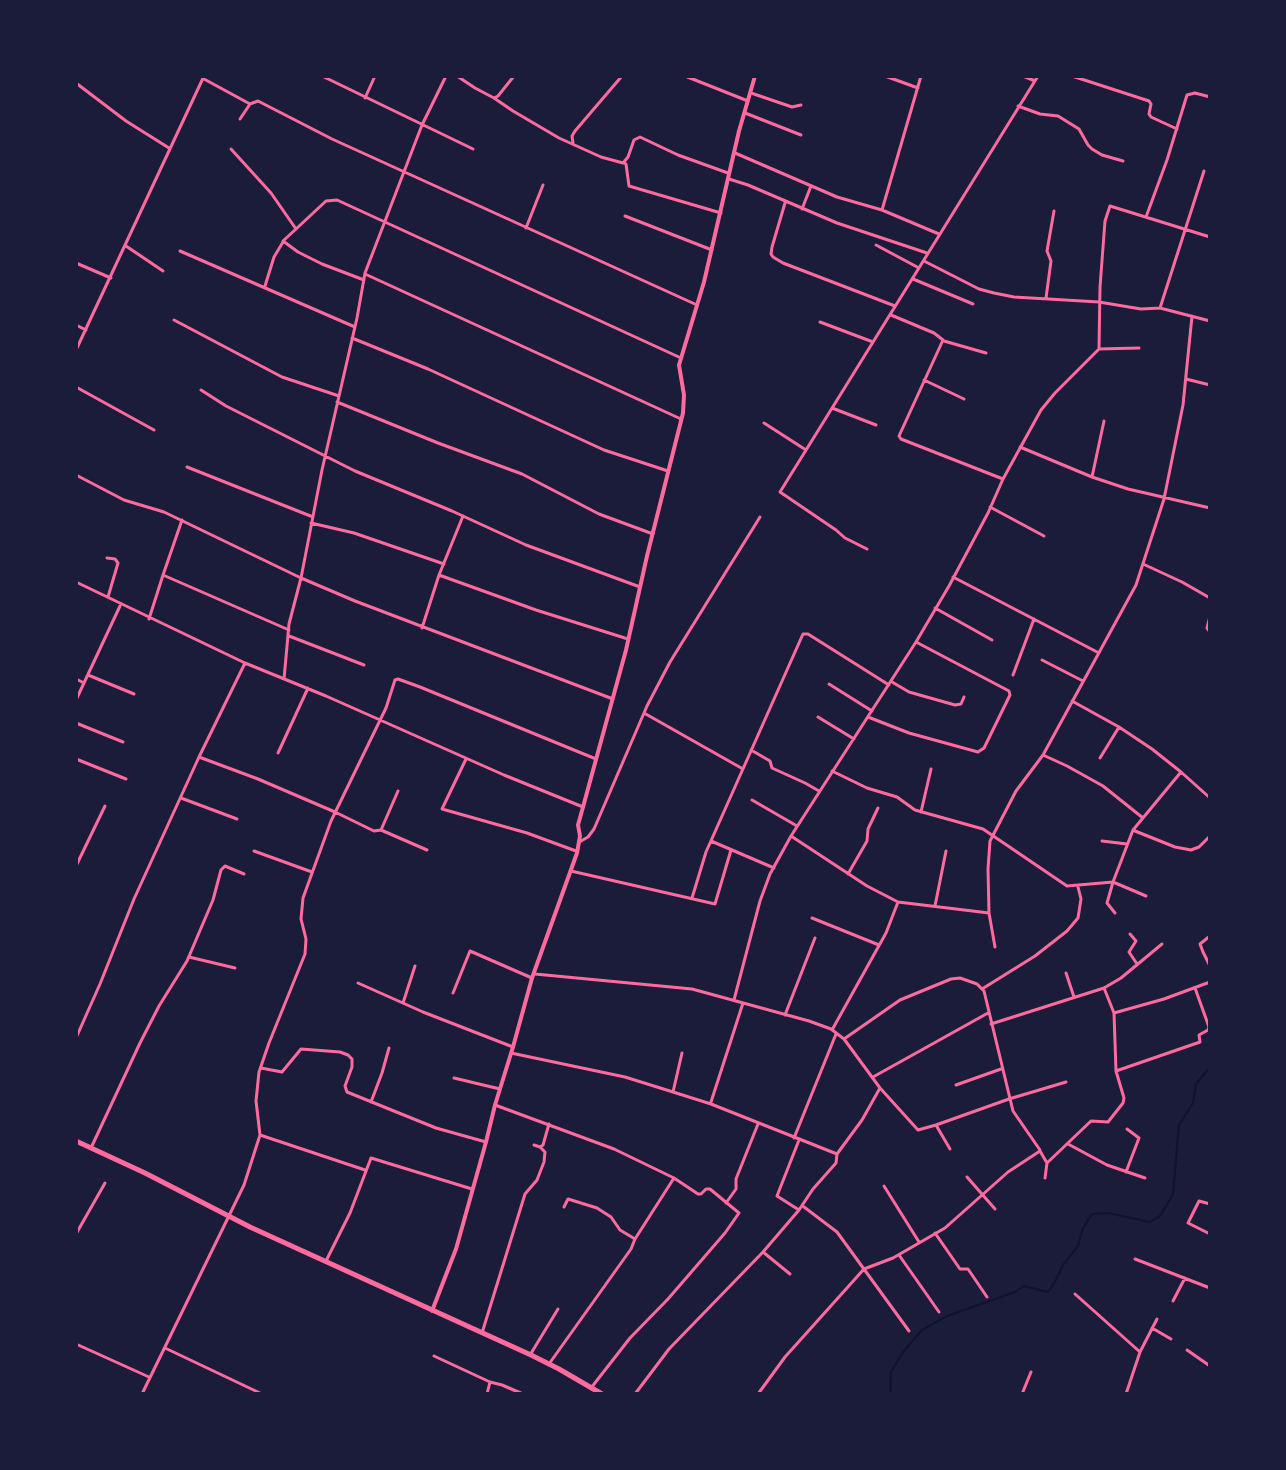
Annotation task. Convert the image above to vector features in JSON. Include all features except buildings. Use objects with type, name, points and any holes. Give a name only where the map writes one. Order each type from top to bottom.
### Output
[{"type":"main road","points":[[76,1141],[228,1216],[549,1364],[602,1394]]},
{"type":"street","points":[[322,76],[473,149]]},
{"type":"street","points":[[365,98],[375,76]]},
{"type":"street","points":[[284,679],[288,633],[365,273],[422,125],[446,76]]},
{"type":"street","points":[[457,76],[547,131],[601,157],[626,164],[629,186],[721,213]]},
{"type":"street","points":[[494,98],[514,76]]},
{"type":"street","points":[[573,143],[575,131],[622,76]]},
{"type":"street","points":[[686,76],[748,101]]},
{"type":"street","points":[[432,1311],[456,1249],[533,976],[577,852],[578,825],[613,699],[681,419],[684,401],[679,365],[712,250],[755,76]]},
{"type":"street","points":[[885,76],[918,88]]},
{"type":"street","points":[[882,210],[921,76]]},
{"type":"street","points":[[1023,76],[1035,81]]},
{"type":"street","points":[[867,549],[845,538],[780,492],[1038,76]]},
{"type":"street","points":[[1072,76],[1149,101],[1151,117],[1177,129]]},
{"type":"street","points":[[76,350],[204,77],[250,104]]},
{"type":"street","points":[[76,83],[126,121],[169,148]]},
{"type":"street","points":[[750,93],[792,107],[801,105]]},
{"type":"street","points":[[1146,217],[1184,101],[1189,94],[1195,93],[1210,97]]},
{"type":"street","points":[[240,119],[250,104],[261,102],[332,139],[697,305]]},
{"type":"street","points":[[1018,106],[1040,114],[1058,116],[1079,129],[1092,149],[1123,161]]},
{"type":"street","points":[[745,113],[801,135]]},
{"type":"street","points":[[623,163],[634,140],[640,137],[802,209],[929,253]]},
{"type":"street","points":[[231,149],[271,193],[296,229]]},
{"type":"street","points":[[735,153],[837,197],[882,210],[940,235]]},
{"type":"street","points":[[1160,308],[1204,171]]},
{"type":"street","points":[[526,228],[543,185]]},
{"type":"street","points":[[802,209],[811,185]]},
{"type":"street","points":[[265,286],[274,257],[283,241],[331,199],[681,358]]},
{"type":"street","points":[[786,202],[772,247],[773,257],[895,306]]},
{"type":"street","points":[[1099,349],[1105,221],[1110,206],[1210,237]]},
{"type":"street","points":[[1046,298],[1051,261],[1047,250],[1054,211]]},
{"type":"street","points":[[625,216],[712,250]]},
{"type":"street","points":[[283,241],[322,264],[364,280]]},
{"type":"street","points":[[876,245],[919,268]]},
{"type":"street","points":[[126,246],[163,271]]},
{"type":"street","points":[[180,251],[355,327]]},
{"type":"street","points":[[924,261],[994,293],[1099,302],[1141,309],[1160,308],[1210,321]]},
{"type":"street","points":[[76,263],[111,278]]},
{"type":"street","points":[[365,273],[681,419]]},
{"type":"street","points":[[913,279],[973,304]]},
{"type":"street","points":[[891,314],[943,340],[986,353]]},
{"type":"street","points":[[995,947],[989,913],[990,841],[1016,791],[1043,755],[1131,595],[1143,564],[1164,499],[1183,405],[1192,316]]},
{"type":"street","points":[[174,320],[282,377],[339,396]]},
{"type":"street","points":[[820,322],[873,342]]},
{"type":"street","points":[[76,325],[86,330]]},
{"type":"street","points":[[352,338],[428,369],[604,450],[668,471]]},
{"type":"street","points":[[943,340],[899,436],[1003,479]]},
{"type":"street","points":[[734,1000],[760,901],[774,868],[797,826],[916,642],[1020,447],[1048,401],[1099,349],[1139,348]]},
{"type":"street","points":[[1186,379],[1210,385]]},
{"type":"street","points":[[924,380],[964,399]]},
{"type":"street","points":[[76,387],[154,430]]},
{"type":"street","points":[[201,390],[325,456],[526,545],[640,587]]},
{"type":"street","points":[[337,402],[522,474],[599,514],[653,534]]},
{"type":"street","points":[[832,408],[876,425]]},
{"type":"street","points":[[1092,477],[1104,421]]},
{"type":"street","points":[[764,423],[806,450]]},
{"type":"street","points":[[1020,447],[1128,489],[1210,508]]},
{"type":"street","points":[[187,467],[313,517]]},
{"type":"street","points":[[76,475],[124,500],[182,520],[301,578],[422,628],[613,699]]},
{"type":"street","points":[[989,510],[1044,536]]},
{"type":"street","points":[[422,628],[463,516]]},
{"type":"street","points":[[579,842],[594,829],[644,713],[670,662],[760,517]]},
{"type":"street","points":[[149,619],[182,520]]},
{"type":"street","points":[[311,523],[354,533],[444,564]]},
{"type":"street","points":[[107,558],[115,559],[118,563],[108,597]]},
{"type":"street","points":[[1143,564],[1210,598]]},
{"type":"street","points":[[163,575],[364,665]]},
{"type":"street","points":[[439,575],[628,639]]},
{"type":"street","points":[[953,577],[1099,653]]},
{"type":"street","points":[[76,582],[245,663],[583,807]]},
{"type":"street","points":[[76,700],[120,604]]},
{"type":"street","points":[[935,608],[992,640]]},
{"type":"street","points":[[1210,616],[1207,628],[1210,632]]},
{"type":"street","points":[[1013,675],[1034,619]]},
{"type":"street","points":[[692,898],[711,841],[803,634],[909,692],[955,705],[961,704],[964,697]]},
{"type":"street","points":[[868,717],[909,733],[978,752],[984,748],[1010,695],[1009,691],[916,642]]},
{"type":"street","points":[[1042,660],[1083,681]]},
{"type":"street","points":[[76,1038],[180,798],[245,663]]},
{"type":"street","points":[[88,675],[134,694]]},
{"type":"street","points":[[76,679],[84,683]]},
{"type":"street","points":[[142,1394],[244,1185],[260,1135],[256,1101],[261,1068],[305,954],[301,911],[312,872],[335,812],[391,695],[395,680],[596,759]]},
{"type":"street","points":[[829,684],[872,711]]},
{"type":"street","points":[[278,753],[308,688]]},
{"type":"street","points":[[1072,701],[1152,749],[1210,798]]},
{"type":"street","points":[[644,713],[743,769]]},
{"type":"street","points":[[818,717],[854,739]]},
{"type":"street","points":[[76,723],[123,742]]},
{"type":"street","points":[[1100,758],[1119,727]]},
{"type":"street","points":[[751,750],[770,761],[772,768],[819,791]]},
{"type":"street","points":[[1043,755],[1103,786],[1143,818]]},
{"type":"street","points":[[199,757],[335,812],[371,831],[381,830],[427,850]]},
{"type":"street","points":[[76,759],[126,779]]},
{"type":"street","points":[[466,759],[442,809],[527,833],[577,852]]},
{"type":"street","points":[[921,812],[931,769]]},
{"type":"street","points":[[832,771],[867,788],[897,797],[915,810],[993,835],[1067,886],[1113,882],[1146,896]]},
{"type":"street","points":[[1115,913],[1107,903],[1133,830],[1181,772]]},
{"type":"street","points":[[381,830],[398,791]]},
{"type":"street","points":[[180,798],[237,819]]},
{"type":"street","points":[[752,800],[797,826]]},
{"type":"street","points":[[76,866],[105,806]]},
{"type":"street","points":[[848,874],[867,841],[868,829],[878,808]]},
{"type":"street","points":[[1133,830],[1191,850],[1210,836]]},
{"type":"street","points":[[791,836],[867,886],[898,902],[989,913]]},
{"type":"street","points":[[711,841],[774,868]]},
{"type":"street","points":[[1102,841],[1127,844]]},
{"type":"street","points":[[571,871],[715,904],[731,850]]},
{"type":"street","points":[[254,851],[312,872]]},
{"type":"street","points":[[935,906],[946,851]]},
{"type":"street","points":[[91,1148],[140,1043],[189,957],[215,895],[222,867],[244,874]]},
{"type":"street","points":[[982,989],[1035,956],[1067,931],[1078,918],[1081,899],[1078,887]]},
{"type":"street","points":[[898,902],[886,933],[834,1032],[777,1196],[837,1232],[909,1331]]},
{"type":"street","points":[[812,918],[879,945]]},
{"type":"street","points":[[1130,934],[1136,941],[1129,952],[1137,964]]},
{"type":"street","points":[[1210,936],[1200,944],[1210,966]]},
{"type":"street","points":[[785,1015],[815,938]]},
{"type":"street","points":[[991,1024],[1104,988],[1162,944]]},
{"type":"street","points":[[453,993],[470,951],[533,976],[692,989],[809,1021],[844,1039],[880,1088],[918,1130],[1066,1082]]},
{"type":"street","points":[[189,957],[235,968]]},
{"type":"street","points":[[403,1003],[415,966]]},
{"type":"street","points":[[1066,973],[1074,997]]},
{"type":"street","points":[[844,1039],[900,1000],[951,979],[969,980],[977,984],[984,991],[1009,1099],[1015,1116],[1047,1163],[1045,1178]]},
{"type":"street","points":[[1114,1013],[1210,982]]},
{"type":"street","points":[[358,983],[512,1050],[625,1077],[711,1104],[837,1154]]},
{"type":"street","points":[[1047,1163],[1091,1121],[1108,1122],[1123,1103],[1116,1071],[1114,1013],[1104,988]]},
{"type":"street","points":[[1116,1071],[1200,1042],[1199,1035],[1209,1027],[1195,988]]},
{"type":"street","points":[[711,1104],[743,1003]]},
{"type":"street","points":[[873,1077],[988,1012]]},
{"type":"street","points":[[371,1102],[389,1048]]},
{"type":"street","points":[[261,1068],[282,1072],[301,1049],[340,1052],[350,1057],[352,1062],[345,1090],[436,1128],[486,1142]]},
{"type":"street","points":[[673,1092],[682,1053]]},
{"type":"street","points":[[956,1085],[1001,1069]]},
{"type":"street","points":[[454,1078],[500,1089]]},
{"type":"street","points":[[635,1394],[669,1349],[801,1208],[836,1163],[837,1154],[880,1088]]},
{"type":"street","points":[[495,1105],[614,1149],[674,1178],[698,1194],[710,1189],[739,1215],[668,1299],[630,1338],[591,1388]]},
{"type":"street","points":[[540,1147],[545,1142],[549,1124]]},
{"type":"street","points":[[726,1203],[736,1189],[736,1179],[758,1124]]},
{"type":"street","points":[[936,1125],[950,1149]]},
{"type":"street","points":[[1126,1172],[1139,1139],[1127,1129]]},
{"type":"street","points":[[260,1135],[365,1170]]},
{"type":"street","points":[[1068,1144],[1107,1165],[1145,1178]]},
{"type":"street","points":[[482,1333],[525,1194],[537,1180],[544,1162],[545,1152],[534,1145]]},
{"type":"street","points":[[758,1394],[785,1357],[864,1269],[899,1255],[945,1228],[1008,1172],[1040,1151]]},
{"type":"street","points":[[326,1261],[350,1213],[371,1158],[472,1189]]},
{"type":"street","points":[[967,1177],[995,1209]]},
{"type":"street","points":[[549,1364],[631,1249],[674,1178]]},
{"type":"street","points":[[76,1234],[105,1183]]},
{"type":"street","points":[[884,1186],[919,1242]]},
{"type":"street","points":[[564,1207],[569,1199],[597,1208],[611,1217],[620,1230],[635,1239]]},
{"type":"street","points":[[1210,1204],[1200,1200],[1197,1202],[1188,1223],[1210,1234]]},
{"type":"street","points":[[935,1233],[960,1269],[968,1269],[987,1297]]},
{"type":"street","points":[[763,1252],[790,1274]]},
{"type":"street","points":[[899,1255],[939,1312]]},
{"type":"street","points":[[1135,1259],[1210,1288]]},
{"type":"street","points":[[1173,1301],[1185,1278]]},
{"type":"street","points":[[1075,1294],[1140,1352]]},
{"type":"street","points":[[530,1355],[558,1309]]},
{"type":"street","points":[[1126,1394],[1140,1352],[1157,1319]]},
{"type":"street","points":[[1152,1328],[1171,1339]]},
{"type":"street","points":[[76,1344],[149,1377]]},
{"type":"street","points":[[165,1348],[262,1394]]},
{"type":"street","points":[[1187,1350],[1210,1366]]},
{"type":"street","points":[[434,1356],[523,1394]]},
{"type":"street","points":[[1022,1394],[1031,1372]]},
{"type":"street","points":[[487,1394],[490,1382]]},
{"type":"waterway","points":[[890,1394],[891,1372],[922,1330],[947,1316],[1024,1286],[1048,1292],[1078,1246],[1083,1228],[1092,1214],[1108,1213],[1150,1222],[1160,1216],[1173,1194],[1179,1125],[1193,1103],[1196,1084],[1210,1067]]}]
